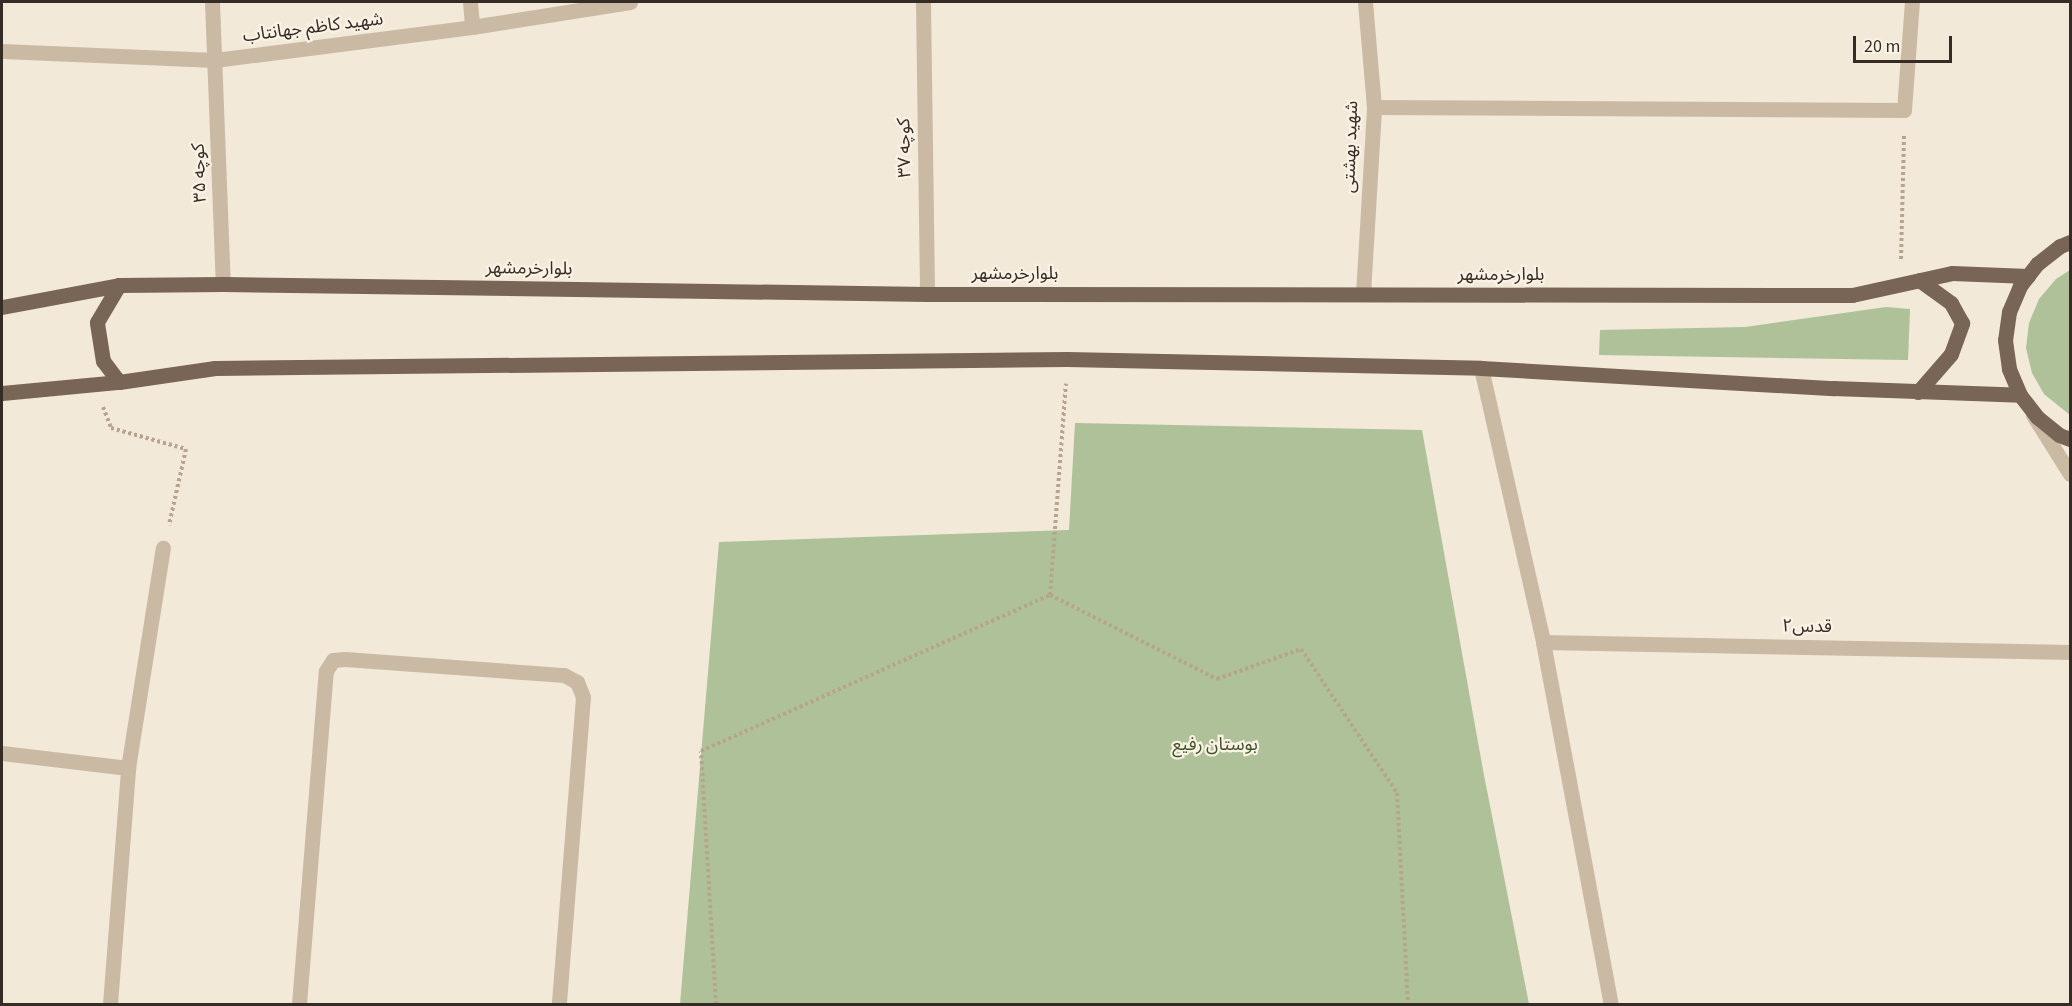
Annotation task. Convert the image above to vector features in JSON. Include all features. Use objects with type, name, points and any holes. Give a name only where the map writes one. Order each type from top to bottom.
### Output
[{"type":"main road","points":[[2070,242],[2060,246],[2037,264],[2020,286],[2009,312],[2005,340],[2009,369],[2020,395],[2037,417],[2059,435],[2070,439]]},
{"type":"main road","name":"بلوارخرمشهر","points":[[2,307],[119,285],[224,284],[927,294],[1852,295],[1952,273],[2028,276]]},
{"type":"main road","points":[[1918,392],[1951,354],[1962,323],[1951,303],[1919,280]]},
{"type":"main road","points":[[119,285],[96,322],[103,361],[119,382]]},
{"type":"main road","points":[[2,393],[119,382],[215,368],[1067,359],[1481,368],[1918,392],[2020,395]]},
{"type":"street","name":"کوچه ۳۵","points":[[212,2],[224,284]]},
{"type":"street","points":[[470,2],[472,27]]},
{"type":"street","name":"شهید کاظم جهانتاب","points":[[2,51],[215,60],[472,27],[630,2]]},
{"type":"street","name":"کوچه ۳۷","points":[[923,2],[927,294]]},
{"type":"street","name":"شهید بهشتی","points":[[1364,294],[1374,107],[1365,2]]},
{"type":"street","points":[[1374,107],[1904,110],[1912,2]]},
{"type":"street","points":[[1481,368],[1543,642],[1611,1005]]},
{"type":"street","points":[[2020,395],[2070,474]]},
{"type":"street","points":[[110,1005],[129,768],[163,548]]},
{"type":"street","name":"قدس۲","points":[[1543,642],[2070,651]]},
{"type":"street","points":[[299,1005],[326,671],[333,660],[345,659],[564,675],[577,682],[583,697],[559,1005]]},
{"type":"street","points":[[2,753],[129,768]]},
{"type":"path","points":[[1900,284],[1904,110]]},
{"type":"path","points":[[1050,595],[1067,359]]},
{"type":"path","points":[[94,384],[111,428],[186,449],[163,548]]},
{"type":"path","points":[[716,1005],[701,751],[1050,595]]},
{"type":"path","points":[[1050,595],[1217,679],[1301,648],[1397,793],[1408,1005]]},
{"type":"green space","points":[[2070,270],[2070,415],[2044,394],[2032,373],[2026,348],[2029,323],[2039,299],[2056,279]]},
{"type":"green space","points":[[1886,307],[1910,309],[1908,360],[1599,355],[1600,330],[1745,327]]},
{"type":"green space","name":"بوستان رفیع","points":[[1075,423],[1422,430],[1483,770],[1529,1004],[680,1004],[719,542],[1069,530]]}]
